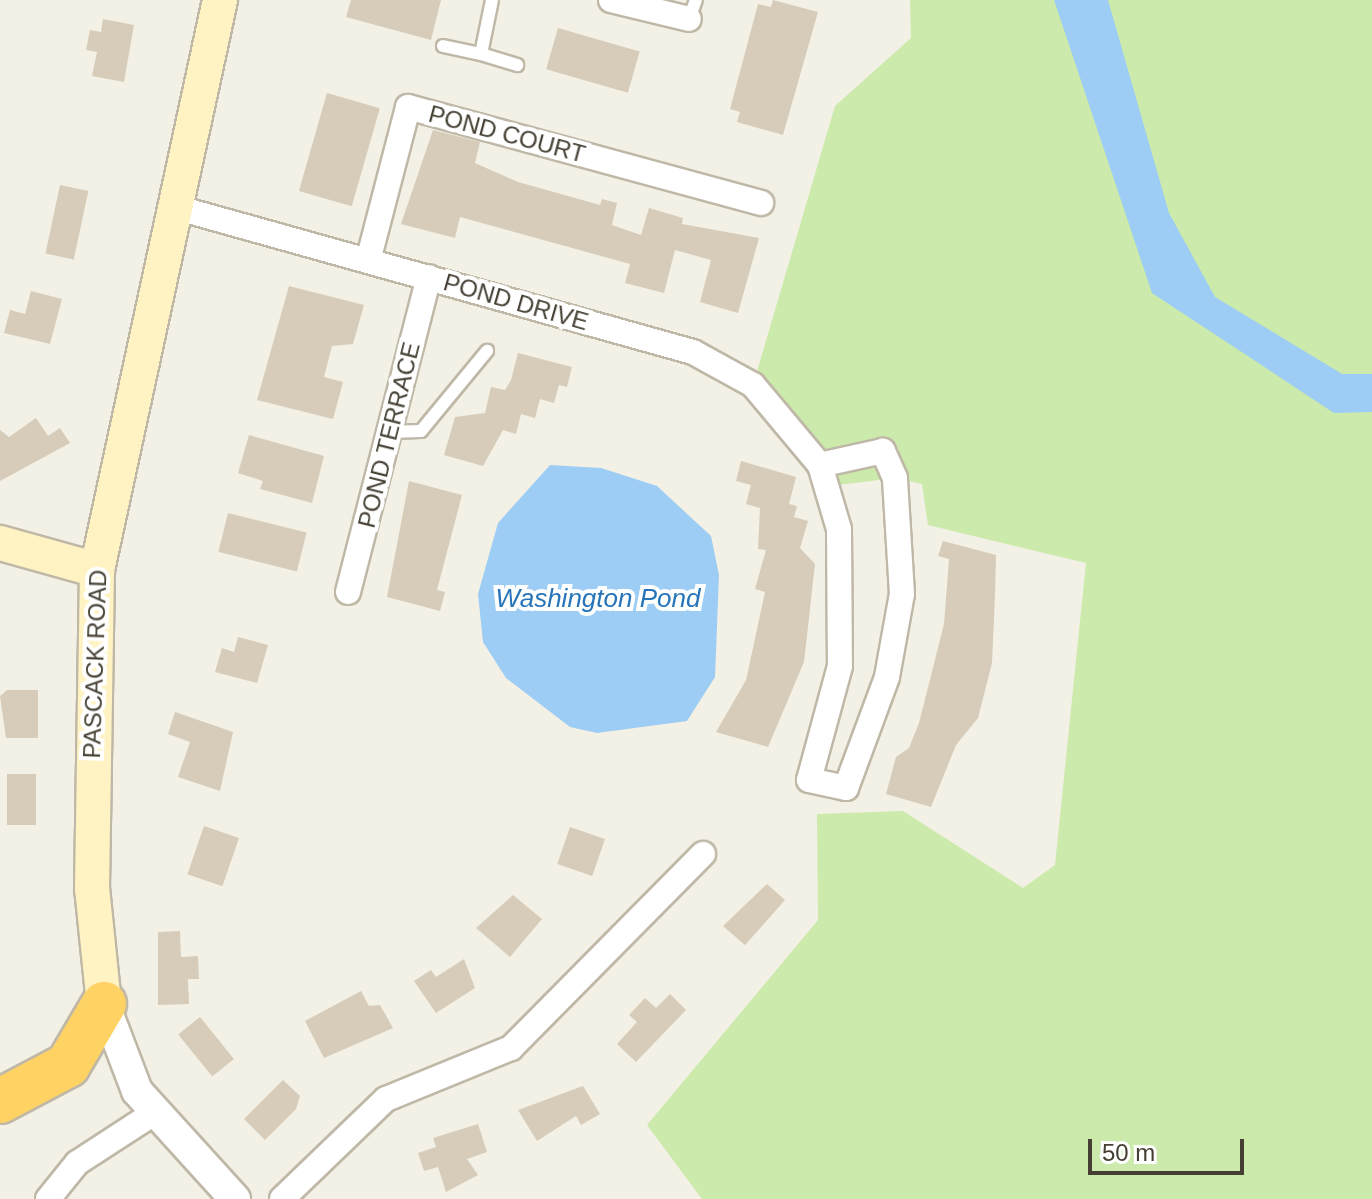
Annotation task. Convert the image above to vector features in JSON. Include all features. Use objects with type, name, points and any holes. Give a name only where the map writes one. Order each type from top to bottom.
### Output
[{"type":"highway","points":[[0,1101],[68,1065],[104,1004]]},
{"type":"main road","name":"PASCACK ROAD","points":[[104,1004],[92,888],[97,570],[171,206],[220,0]]},
{"type":"main road","points":[[0,543],[97,570]]},
{"type":"street","points":[[611,0],[692,10]]},
{"type":"street","name":"POND COURT","points":[[368,261],[408,107],[761,203]]},
{"type":"street","name":"POND DRIVE","points":[[171,206],[429,277],[726,368],[778,407],[820,465],[839,529],[845,623],[831,709],[809,780],[846,788],[887,677],[902,594],[895,478],[883,451],[820,465]]},
{"type":"street","name":"POND TERRACE","points":[[348,592],[429,277]]},
{"type":"street","points":[[282,1199],[386,1099],[490,1060],[520,1041],[703,854]]},
{"type":"street","name":"PASCACK ROAD","points":[[104,1004],[123,1065],[154,1113],[235,1199]]},
{"type":"street","points":[[48,1199],[77,1163],[154,1113]]},
{"type":"lane","points":[[481,54],[492,0]]},
{"type":"lane","points":[[443,46],[517,65]]},
{"type":"lane","points":[[389,432],[421,431],[487,351]]},
{"type":"green space","points":[[910,0],[1372,0],[1372,1199],[702,1199],[647,1125],[818,920],[817,814],[903,811],[1023,888],[1055,865],[1086,563],[928,525],[922,484],[895,478],[829,486],[753,385],[835,106],[911,38]]},
{"type":"water","points":[[1054,0],[1108,0],[1169,213],[1215,297],[1342,374],[1372,374],[1372,412],[1334,413],[1152,293]]},
{"type":"water","name":"Washington Pond","points":[[550,465],[601,468],[657,486],[711,536],[719,575],[715,677],[687,721],[597,733],[570,727],[506,678],[483,642],[478,594],[498,523]]},
{"type":"building","points":[[351,0],[441,0],[431,40],[346,17]]},
{"type":"building","points":[[773,0],[818,12],[783,135],[737,122],[740,112],[730,109],[758,4],[771,7]]},
{"type":"building","points":[[103,19],[134,25],[124,82],[92,76],[97,52],[86,50],[90,30],[101,32]]},
{"type":"building","points":[[558,28],[640,51],[628,93],[546,69]]},
{"type":"building","points":[[327,93],[380,108],[352,206],[299,191]]},
{"type":"building","points":[[433,130],[480,142],[475,163],[518,182],[600,205],[602,199],[617,203],[612,225],[641,235],[649,208],[683,218],[682,224],[759,238],[738,313],[700,302],[711,260],[675,250],[664,293],[625,283],[630,264],[460,217],[455,238],[401,224]]},
{"type":"building","points":[[60,185],[88,191],[74,259],[45,253]]},
{"type":"building","points":[[289,286],[364,305],[353,344],[332,346],[324,377],[343,382],[333,419],[257,400]]},
{"type":"building","points":[[31,291],[62,299],[50,344],[4,333],[10,310],[25,314]]},
{"type":"building","points":[[518,353],[572,367],[567,387],[559,385],[554,403],[540,399],[535,418],[521,414],[516,434],[503,430],[483,466],[444,455],[455,417],[485,413],[491,387],[505,390]]},
{"type":"building","points":[[36,418],[48,436],[60,428],[70,443],[0,481],[0,430],[9,437]]},
{"type":"building","points":[[249,435],[324,456],[312,503],[260,489],[263,481],[238,473]]},
{"type":"building","points":[[741,461],[796,477],[789,504],[797,506],[794,517],[808,521],[800,548],[815,564],[804,662],[768,747],[716,732],[746,680],[765,592],[755,589],[766,550],[758,549],[760,508],[746,504],[751,485],[736,481]]},
{"type":"building","points":[[409,481],[462,495],[437,590],[445,592],[440,611],[387,597]]},
{"type":"building","points":[[228,513],[307,533],[297,571],[218,552]]},
{"type":"building","points":[[943,541],[996,555],[992,663],[978,718],[956,745],[931,807],[886,794],[896,757],[909,748],[919,723],[944,624],[949,559],[938,556]]},
{"type":"building","points":[[238,637],[268,645],[257,683],[215,672],[222,648],[234,652]]},
{"type":"building","points":[[7,690],[38,690],[38,738],[6,738],[0,696]]},
{"type":"building","points":[[175,712],[233,732],[220,791],[178,777],[190,742],[168,734]]},
{"type":"building","points":[[7,774],[36,774],[36,825],[7,825]]},
{"type":"building","points":[[204,826],[239,838],[222,886],[187,874]]},
{"type":"building","points":[[570,827],[605,839],[592,876],[557,864]]},
{"type":"building","points":[[767,884],[785,900],[745,945],[723,926]]},
{"type":"building","points":[[513,895],[542,919],[510,957],[476,928]]},
{"type":"building","points":[[180,931],[181,957],[198,956],[199,979],[188,979],[189,1004],[158,1005],[158,932]]},
{"type":"building","points":[[464,959],[475,988],[436,1013],[414,981],[431,970],[436,977]]},
{"type":"building","points":[[361,991],[369,1006],[380,1005],[393,1028],[324,1058],[305,1021]]},
{"type":"building","points":[[670,994],[686,1010],[636,1062],[617,1044],[637,1022],[629,1015],[645,998],[656,1008]]},
{"type":"building","points":[[200,1017],[234,1059],[212,1077],[178,1035]]},
{"type":"building","points":[[283,1080],[300,1096],[296,1109],[265,1140],[244,1119]]},
{"type":"building","points":[[583,1086],[600,1114],[581,1125],[576,1116],[537,1141],[518,1110]]},
{"type":"building","points":[[478,1124],[487,1152],[467,1159],[478,1175],[446,1192],[438,1167],[424,1171],[418,1153],[436,1147],[433,1138]]}]
